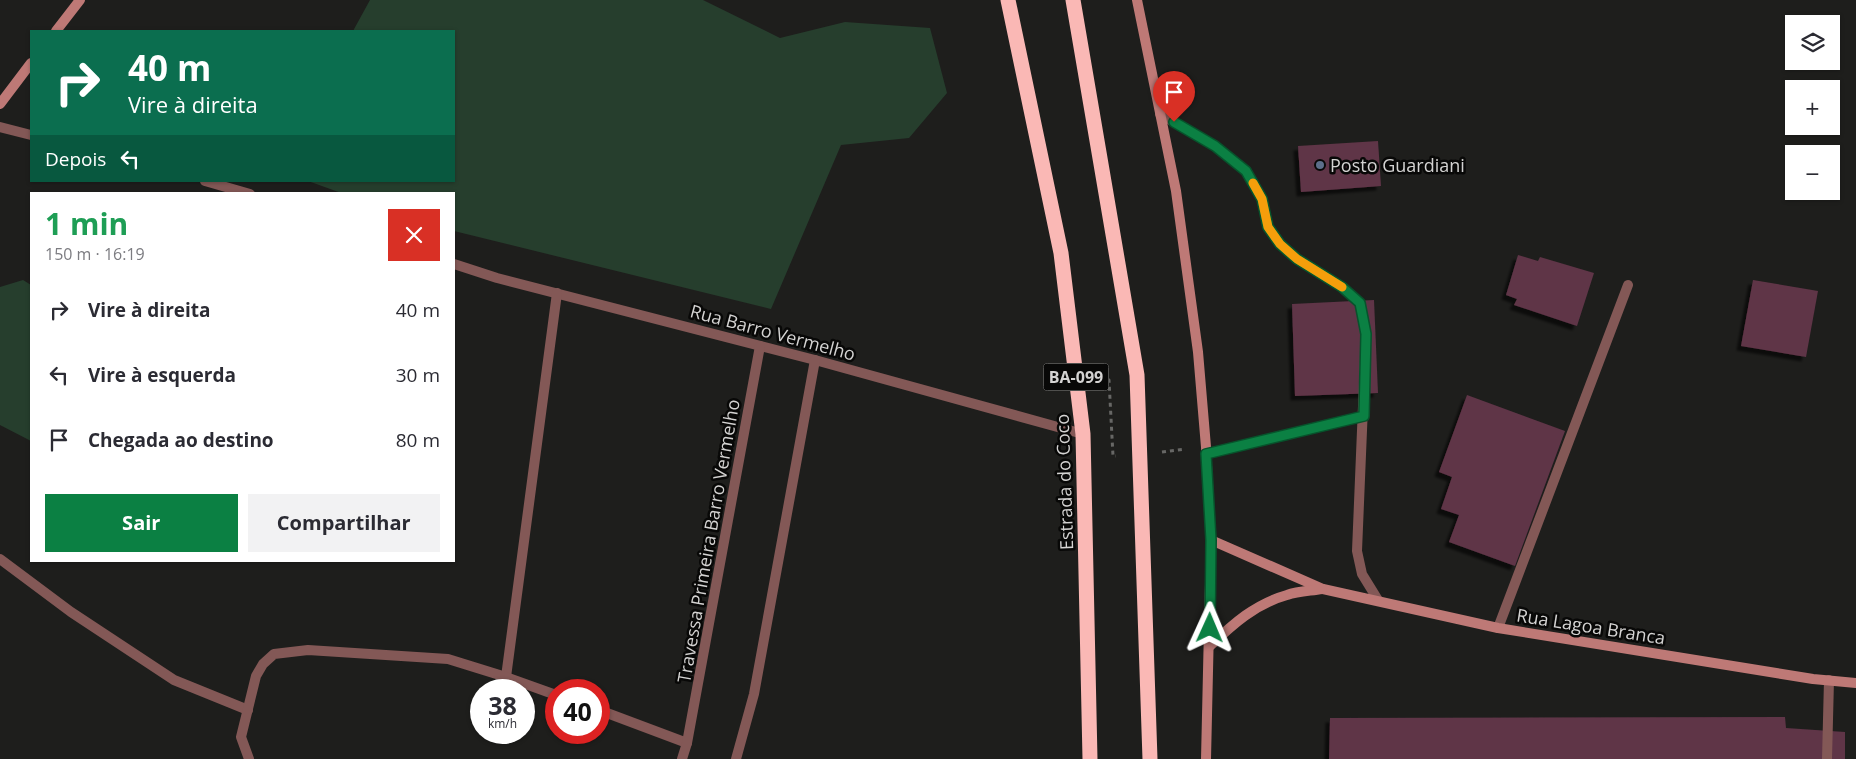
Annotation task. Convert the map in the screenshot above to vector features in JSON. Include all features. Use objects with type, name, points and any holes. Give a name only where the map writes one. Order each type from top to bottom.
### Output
[{"type":"highway","name":"Estrada do Coco","points":[[1008,0],[1061,254],[1083,434],[1090,759]]},
{"type":"highway","name":"BA-099","points":[[1073,0],[1137,375],[1150,759]]},
{"type":"street","points":[[57,30],[80,0]]},
{"type":"street","points":[[1137,0],[1176,191],[1198,352],[1211,540],[1206,759]]},
{"type":"street","points":[[0,104],[30,64]]},
{"type":"street","points":[[1160,114],[1215,146],[1246,171],[1262,199],[1268,227],[1280,244],[1297,259],[1342,287],[1360,303],[1366,334],[1357,551],[1362,574],[1378,600]]},
{"type":"street","points":[[0,127],[30,135]]},
{"type":"street","points":[[208,182],[243,192]]},
{"type":"street","name":"Rua Barro Vermelho","points":[[455,264],[815,360],[1083,434]]},
{"type":"street","points":[[1498,628],[1628,285]]},
{"type":"street","points":[[506,676],[558,293]]},
{"type":"street","name":"Travessa Primeira Barro Vermelho","points":[[682,759],[688,743],[760,346]]},
{"type":"street","points":[[736,759],[754,694],[815,360]]},
{"type":"street","points":[[1206,451],[1364,416]]},
{"type":"street","name":"Rua Lagoa Branca","points":[[1211,540],[1323,589],[1498,628],[1803,678],[1856,682]]},
{"type":"street","points":[[0,558],[72,612],[174,680],[248,710]]},
{"type":"street","name":"Rua Lagoa Branca","points":[[1210,646],[1235,622],[1261,604],[1288,594],[1323,589]]},
{"type":"street","points":[[249,759],[241,737],[256,676],[263,664],[274,654],[308,650],[448,659],[506,676],[545,691]]},
{"type":"street","points":[[1827,759],[1829,680]]},
{"type":"street","points":[[610,714],[688,743]]},
{"type":"path","points":[[1077,384],[1110,380],[1113,456],[1206,451]]},
{"type":"green space","points":[[370,0],[703,0],[780,38],[845,22],[930,28],[947,93],[909,138],[841,145],[771,309],[455,231],[455,192],[338,192],[311,182],[455,182],[455,30],[354,30]]},
{"type":"green space","points":[[23,280],[30,284],[30,440],[0,425],[0,287]]},
{"type":"building","points":[[1378,141],[1381,186],[1301,192],[1298,146]]},
{"type":"building","points":[[1518,255],[1538,261],[1540,257],[1594,273],[1577,326],[1514,305],[1517,299],[1506,295]]},
{"type":"building","points":[[1753,280],[1818,291],[1806,357],[1741,346]]},
{"type":"building","points":[[1374,300],[1378,393],[1295,396],[1292,304]]},
{"type":"building","points":[[1467,395],[1565,431],[1515,566],[1449,542],[1459,515],[1441,509],[1452,477],[1439,472]]},
{"type":"building","points":[[1785,717],[1786,728],[1845,732],[1845,759],[1329,759],[1330,718]]},
{"type":"slow traffic","points":[[1253,183],[1262,199],[1268,227],[1280,244],[1297,259],[1342,287]]},
{"type":"place","name":"Posto Guardiani","points":[[1320,165]]},
{"type":"route","points":[[1174,122],[1215,146],[1246,171],[1262,199],[1268,227],[1280,244],[1297,259],[1342,287],[1360,303],[1366,334],[1364,416],[1206,454],[1211,540],[1210,628]]}]
